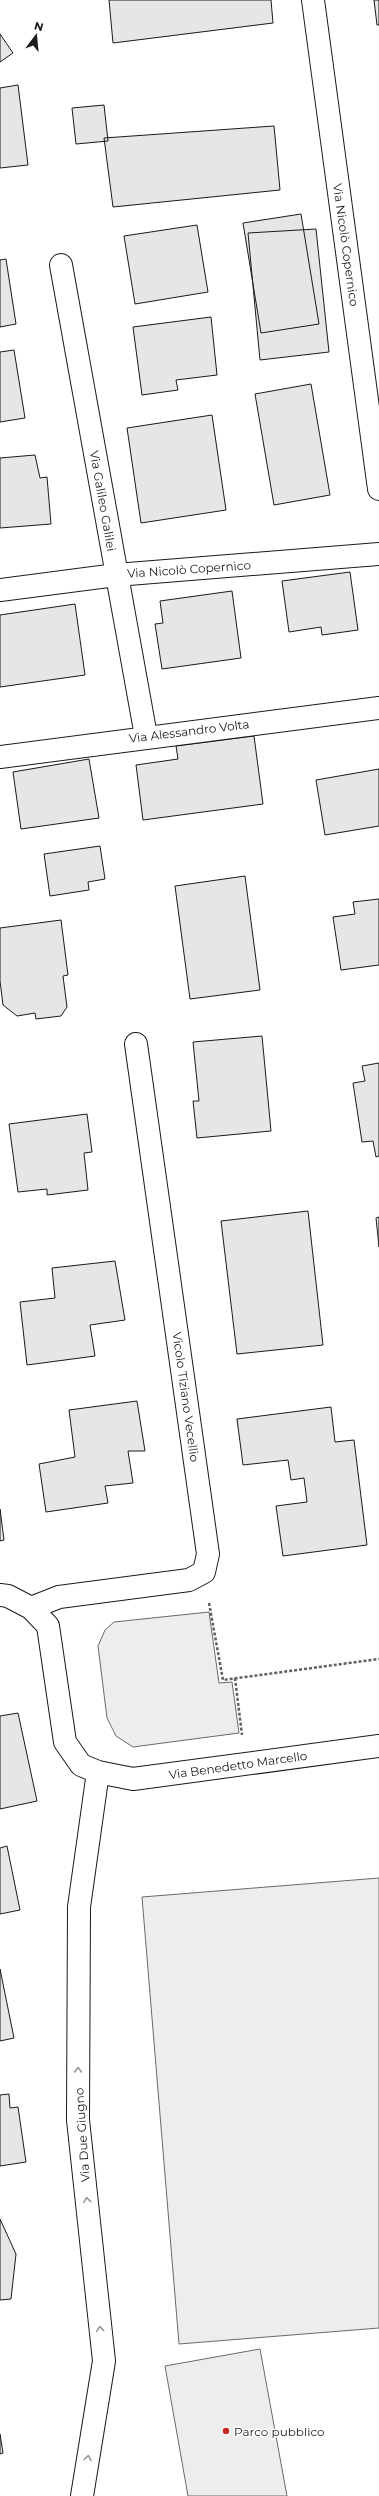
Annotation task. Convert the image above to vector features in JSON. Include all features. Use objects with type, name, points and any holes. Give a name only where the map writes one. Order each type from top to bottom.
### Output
[{"type":"street","name":"Via Nicolò Copernico","points":[[313,0],[379,489]]},
{"type":"street","name":"Via Galileo Galilei","points":[[61,265],[146,736]]},
{"type":"street","name":"Via Nicolò Copernico","points":[[0,590],[116,575],[379,554]]},
{"type":"street","name":"Via Alessandro Volta","points":[[0,758],[146,736],[379,708]]},
{"type":"street","name":"Vicolo Tiziano Vecellio","points":[[136,1044],[208,1554],[204,1572]]},
{"type":"street","points":[[31,1608],[59,1597],[189,1580],[204,1572]]},
{"type":"street","name":"Via Benedetto Marcello","points":[[0,1595],[8,1596],[31,1608],[48,1626],[66,1742],[81,1765],[98,1772],[133,1779],[379,1746]]},
{"type":"street","name":"Via Due Giugno","points":[[82,2496],[104,2361],[78,2120],[79,1907],[98,1772]]},
{"type":"path","points":[[204,1572],[223,1680],[379,1659]]},
{"type":"path","points":[[235,1678],[245,1764]]},
{"type":"shaded area","points":[[209,1612],[219,1683],[232,1682],[239,1733],[133,1747],[116,1736],[107,1718],[98,1646],[105,1630],[114,1622]]},
{"type":"shaded area","points":[[379,1878],[379,2328],[179,2344],[142,1897]]},
{"type":"shaded area","name":"Parco pubblico","points":[[260,2349],[287,2496],[188,2496],[165,2366]]},
{"type":"building","points":[[109,0],[271,0],[273,23],[113,43]]},
{"type":"building","points":[[374,0],[379,0],[379,25],[377,25]]},
{"type":"building","points":[[0,34],[13,53],[0,62]]},
{"type":"building","points":[[18,85],[28,165],[0,168],[0,88]]},
{"type":"building","points":[[104,105],[108,141],[76,144],[72,108]]},
{"type":"building","points":[[274,126],[280,190],[113,207],[104,138]]},
{"type":"building","points":[[301,214],[319,324],[261,333],[243,223]]},
{"type":"building","points":[[197,225],[208,292],[135,304],[124,236]]},
{"type":"building","points":[[316,229],[329,352],[260,360],[248,233]]},
{"type":"building","points":[[6,259],[16,324],[0,327],[0,260]]},
{"type":"building","points":[[211,317],[217,375],[176,380],[178,390],[142,395],[133,327]]},
{"type":"building","points":[[14,350],[25,418],[0,422],[0,352]]},
{"type":"building","points":[[311,384],[330,495],[274,505],[255,394]]},
{"type":"building","points":[[212,415],[226,510],[141,523],[127,428]]},
{"type":"building","points":[[35,455],[40,478],[47,477],[51,524],[0,528],[0,458]]},
{"type":"building","points":[[350,572],[358,630],[322,635],[321,627],[289,632],[282,581]]},
{"type":"building","points":[[232,591],[241,658],[162,669],[155,624],[163,623],[160,601]]},
{"type":"building","points":[[75,604],[85,675],[0,687],[0,615]]},
{"type":"building","points":[[254,736],[263,804],[143,820],[136,765],[178,759],[176,746]]},
{"type":"building","points":[[89,759],[99,818],[21,829],[13,772]]},
{"type":"building","points":[[379,769],[379,826],[325,835],[316,780]]},
{"type":"building","points":[[100,846],[105,879],[88,882],[89,890],[50,896],[44,854]]},
{"type":"building","points":[[245,876],[260,990],[190,999],[175,886]]},
{"type":"building","points":[[379,899],[379,965],[341,970],[333,917],[355,914],[353,902]]},
{"type":"building","points":[[61,920],[68,975],[63,976],[67,1007],[61,1016],[36,1019],[35,1013],[17,1016],[3,1005],[0,981],[0,928]]},
{"type":"building","points":[[262,1036],[271,1131],[197,1138],[193,1101],[199,1101],[193,1042]]},
{"type":"building","points":[[379,1063],[379,1156],[376,1157],[373,1141],[362,1142],[353,1083],[365,1081],[362,1066]]},
{"type":"building","points":[[87,1114],[92,1152],[84,1153],[88,1190],[47,1195],[47,1189],[18,1192],[9,1124]]},
{"type":"building","points":[[308,1211],[323,1345],[237,1354],[221,1221]]},
{"type":"building","points":[[379,1217],[379,1247],[376,1218]]},
{"type":"building","points":[[115,1261],[125,1320],[90,1325],[95,1356],[27,1365],[20,1302],[55,1298],[52,1268]]},
{"type":"building","points":[[137,1401],[145,1451],[128,1451],[133,1483],[105,1486],[108,1503],[46,1512],[39,1464],[75,1457],[69,1410]]},
{"type":"building","points":[[331,1407],[335,1442],[354,1440],[367,1545],[283,1556],[276,1506],[307,1502],[304,1478],[291,1480],[288,1460],[243,1465],[237,1419]]},
{"type":"building","points":[[0,1509],[4,1540],[0,1541]]},
{"type":"building","points":[[18,1713],[37,1801],[0,1809],[0,1716]]},
{"type":"building","points":[[7,1846],[20,1910],[0,1914],[0,1848]]},
{"type":"building","points":[[0,1969],[14,2038],[0,2041]]},
{"type":"building","points":[[9,2094],[10,2108],[18,2107],[26,2162],[0,2166],[0,2095]]},
{"type":"building","points":[[0,2219],[16,2254],[11,2299],[0,2300]]},
{"type":"building","points":[[0,2434],[3,2453],[0,2454]]},
{"type":"place","name":"Parco pubblico","points":[[226,2431]]}]
